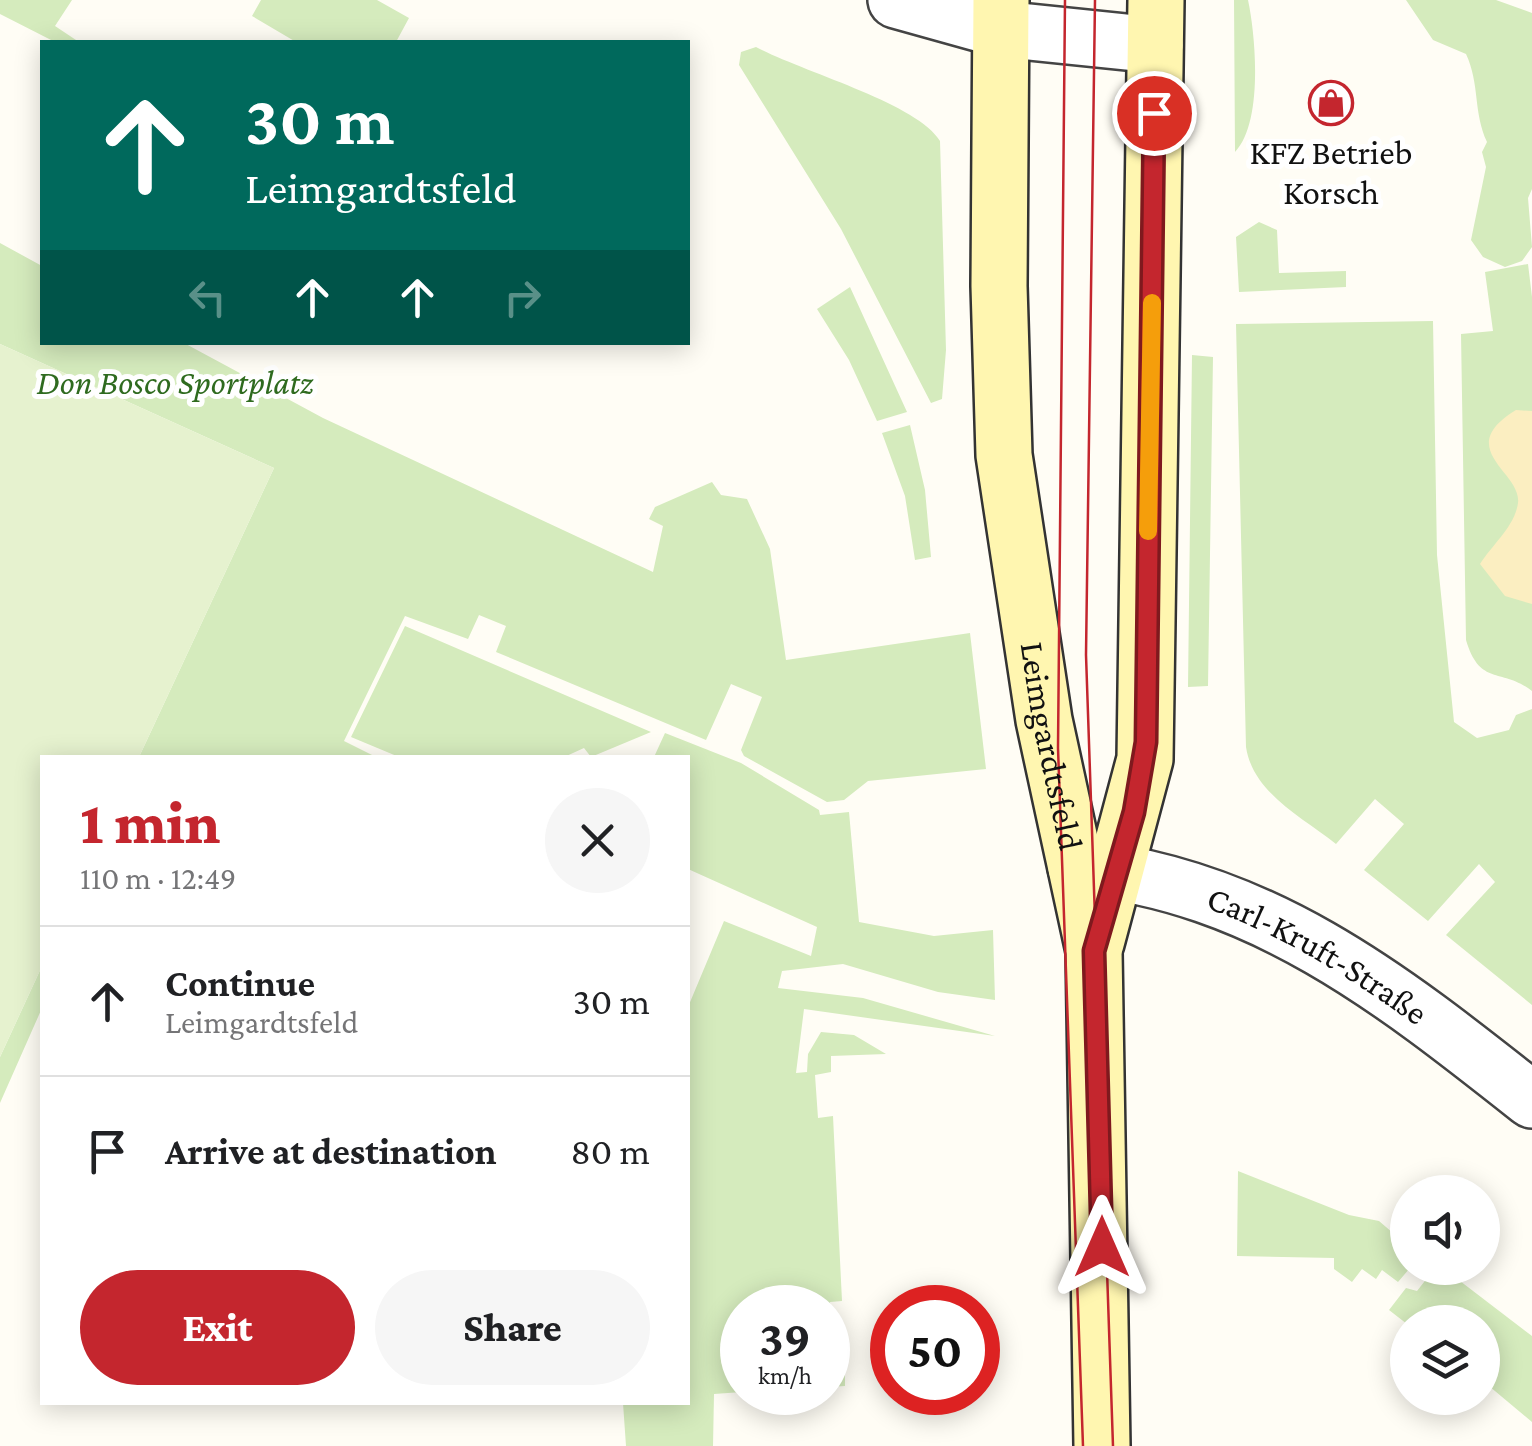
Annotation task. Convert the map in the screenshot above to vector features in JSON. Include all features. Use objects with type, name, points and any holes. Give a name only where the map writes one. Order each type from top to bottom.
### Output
[{"type":"main road","name":"Leimgardtsfeld","points":[[1000,15],[999,286],[1004,454],[1044,720],[1096,869],[1102,1446]]},
{"type":"main road","name":"Leimgardtsfeld","points":[[1096,869],[1141,783],[1146,742],[1156,22]]},
{"type":"street","points":[[896,0],[1000,15],[1156,22]]},
{"type":"street","name":"Carl-Kruft-Straße","points":[[1096,869],[1230,903],[1311,940],[1532,1100]]},
{"type":"green space","points":[[0,0],[72,0],[55,26],[76,40],[51,40],[0,14]]},
{"type":"green space","points":[[261,0],[377,0],[409,18],[397,40],[293,40],[252,16]]},
{"type":"green space","points":[[1234,0],[1248,0],[1255,79],[1250,121],[1235,152]]},
{"type":"green space","points":[[1406,0],[1496,0],[1532,13],[1532,189],[1528,198],[1532,247],[1522,261],[1505,267],[1483,257],[1471,240],[1486,167],[1482,152],[1487,142],[1470,65],[1466,54],[1433,40]]},
{"type":"green space","points":[[756,47],[884,101],[927,127],[940,141],[946,350],[942,399],[931,403],[841,229],[739,65],[741,52]]},
{"type":"green space","points":[[1259,222],[1277,230],[1279,273],[1346,271],[1346,287],[1239,292],[1236,237]]},
{"type":"green space","name":"Don Bosco Sportplatz","points":[[0,243],[40,265],[40,345],[188,345],[323,418],[653,572],[663,526],[649,519],[655,507],[712,482],[721,495],[747,499],[770,549],[786,660],[970,633],[986,769],[868,781],[844,800],[827,802],[744,756],[741,750],[762,697],[731,684],[706,740],[496,652],[506,626],[479,615],[468,639],[405,616],[344,741],[372,755],[140,755],[274,468],[0,344]]},
{"type":"green space","points":[[1528,264],[1532,297],[1532,691],[1485,670],[1466,640],[1461,334],[1493,331],[1485,272]]},
{"type":"green space","points":[[850,287],[907,412],[877,421],[849,360],[817,309]]},
{"type":"green space","points":[[1433,321],[1437,555],[1454,722],[1477,738],[1509,730],[1516,715],[1532,709],[1532,1005],[1446,935],[1495,882],[1479,864],[1428,921],[1364,870],[1404,824],[1375,799],[1336,844],[1269,791],[1250,763],[1246,747],[1236,324]]},
{"type":"green space","points":[[0,344],[274,468],[140,755],[40,755],[40,970],[0,1057]]},
{"type":"green space","points":[[1192,355],[1213,357],[1208,686],[1188,687]]},
{"type":"green space","points":[[910,425],[925,490],[931,557],[915,560],[905,496],[882,433]]},
{"type":"green space","points":[[405,626],[651,732],[596,755],[589,755],[584,748],[569,755],[394,755],[351,737]]},
{"type":"green space","points":[[665,733],[741,763],[819,810],[820,815],[849,812],[859,922],[934,936],[993,930],[995,1000],[938,992],[843,964],[782,971],[778,988],[863,998],[995,1036],[804,1009],[796,1073],[807,1072],[808,1054],[821,1032],[854,1035],[886,1054],[831,1056],[831,1072],[815,1075],[818,1118],[833,1116],[841,1285],[720,1285],[720,1394],[714,1394],[713,1446],[626,1446],[623,1405],[690,1405],[690,1002],[724,921],[811,956],[817,927],[690,870],[690,755],[655,755]]},
{"type":"green space","points":[[40,970],[40,1013],[0,1103],[0,1057]]},
{"type":"green space","points":[[1238,1171],[1349,1215],[1379,1221],[1390,1230],[1390,1276],[1382,1270],[1376,1279],[1362,1269],[1352,1282],[1334,1269],[1334,1258],[1237,1256]]},
{"type":"green space","points":[[1422,1285],[1465,1285],[1491,1305],[1393,1305],[1406,1288],[1417,1291]]},
{"type":"green space","points":[[1500,1312],[1532,1336],[1532,1422],[1500,1395]]},
{"type":"sand","points":[[1516,410],[1532,411],[1532,604],[1505,596],[1480,564],[1508,527],[1518,503],[1516,492],[1490,448],[1490,437],[1498,424]]},
{"type":"tram line","points":[[1065,0],[1058,748],[1083,1446]]},
{"type":"tram line","points":[[1095,0],[1086,655],[1113,1446]]},
{"type":"slow traffic","points":[[1148,531],[1152,303]]},
{"type":"place","name":"KFZ Betrieb Korsch","points":[[1331,103]]},
{"type":"route","points":[[1102,1247],[1094,951],[1145,759],[1154,113]]}]
